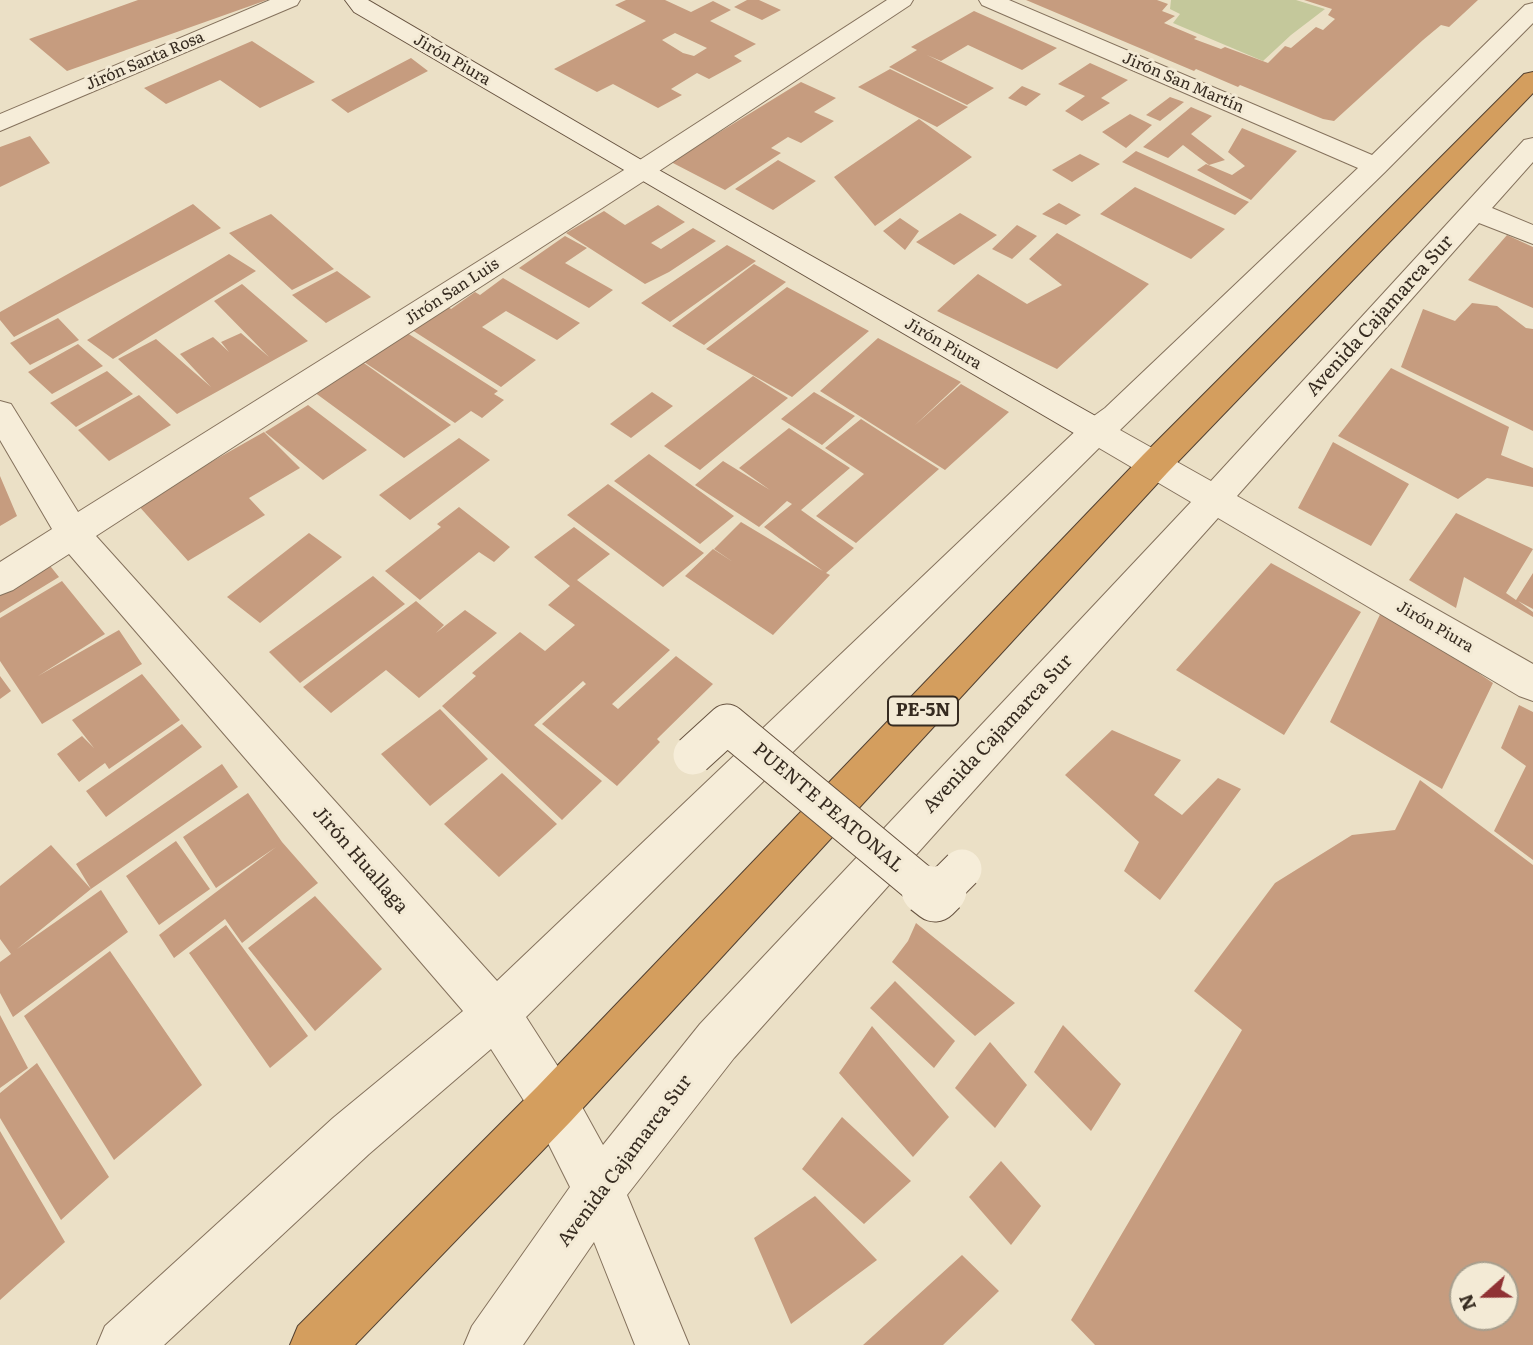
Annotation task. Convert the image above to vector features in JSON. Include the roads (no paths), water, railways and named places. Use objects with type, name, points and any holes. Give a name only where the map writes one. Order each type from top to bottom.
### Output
[{"type":"highway","name":"PE-5N","points":[[317,1345],[554,1104],[1155,464],[1533,79]]},
{"type":"street","name":"Jirón Santa Rosa","points":[[0,123],[289,0]]},
{"type":"street","name":"Jirón Piura","points":[[356,0],[362,7],[641,171],[1155,464],[1533,684]]},
{"type":"street","name":"Jirón San Luis","points":[[0,580],[74,536],[902,0]]},
{"type":"street","name":"Jirón San Martín","points":[[990,0],[1376,166]]},
{"type":"street","points":[[124,1345],[351,1136],[496,1014],[1096,431],[1116,416],[1376,166],[1533,10]]},
{"type":"street","name":"Avenida Cajamarca Sur","points":[[491,1345],[599,1189],[717,1041],[1215,499],[1533,146]]},
{"type":"street","points":[[1475,211],[1533,235]]},
{"type":"street","name":"Jirón Huallaga","points":[[0,412],[74,536],[496,1014],[554,1104],[599,1189],[662,1345]]},
{"type":"street","name":"PUENTE PEATONAL","points":[[693,755],[727,723],[935,897],[962,869]]}]
